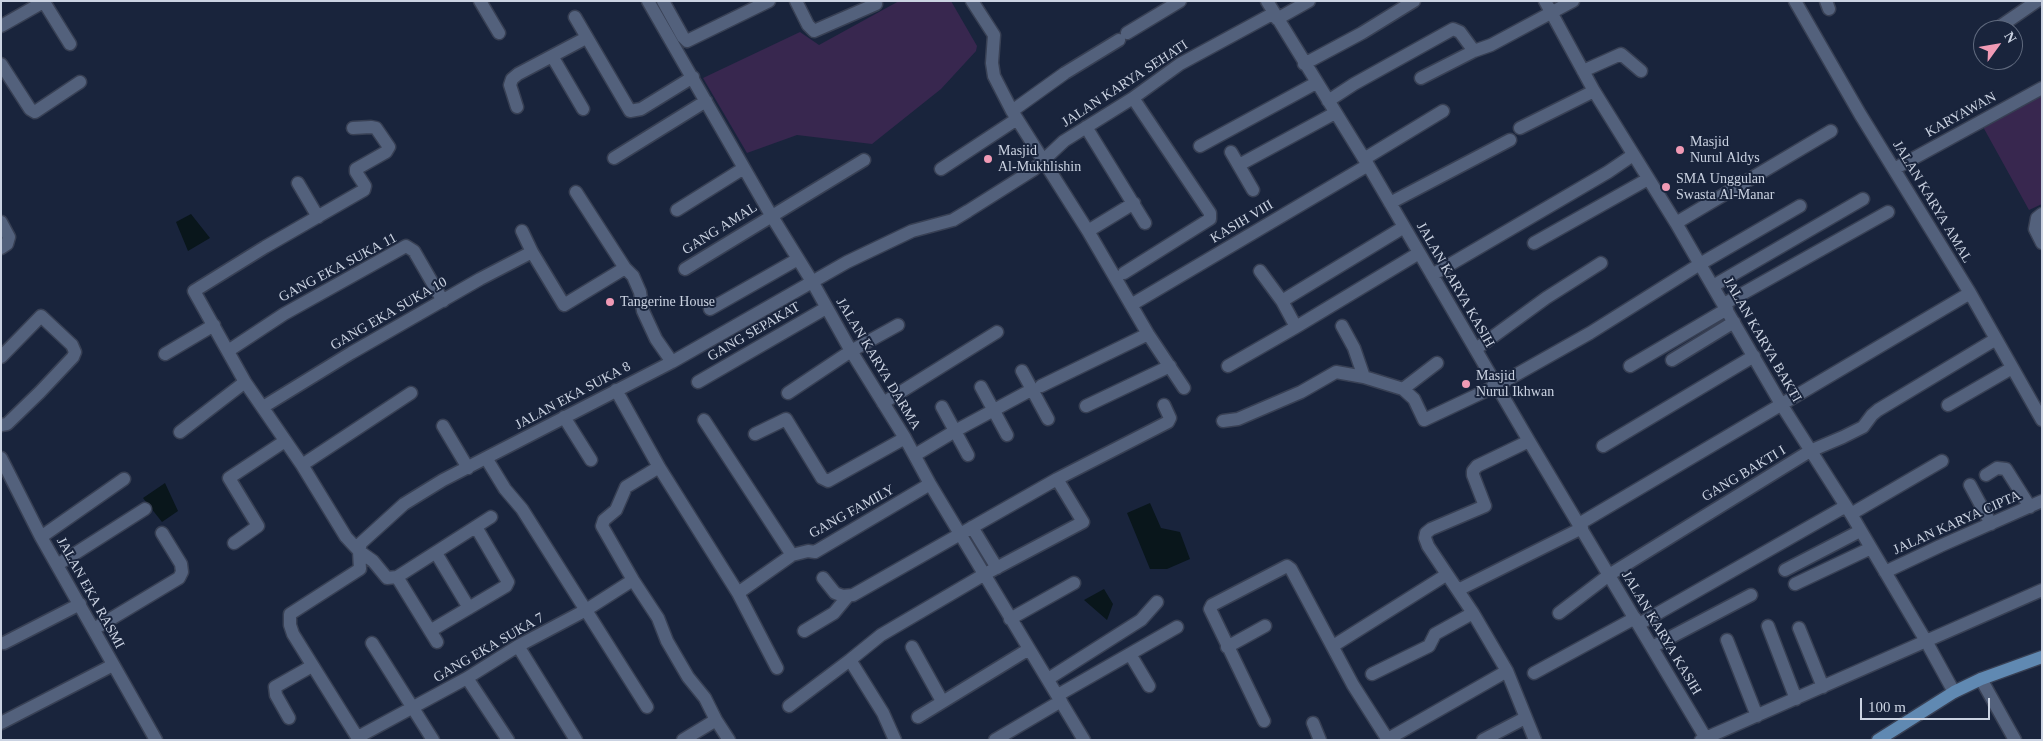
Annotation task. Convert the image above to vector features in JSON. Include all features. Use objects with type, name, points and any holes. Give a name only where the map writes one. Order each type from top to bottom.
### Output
[{"type":"main road","points":[[1878,740],[1954,692],[1982,679],[2042,657]]},
{"type":"street","points":[[480,1],[499,32]]},
{"type":"street","points":[[662,1],[683,37],[689,41],[768,1]]},
{"type":"street","points":[[796,1],[808,25],[814,31],[876,4]]},
{"type":"street","points":[[972,1],[994,35],[992,63],[994,76],[1014,115],[1088,231],[1148,334],[1184,388]]},
{"type":"street","points":[[941,169],[1014,115],[1065,73],[1180,1]]},
{"type":"street","name":"JALAN KARYA KASIH","points":[[1267,1],[1390,202],[1529,442],[1637,621],[1704,739]]},
{"type":"street","name":"JALAN KARYA SEHATI","points":[[814,283],[848,262],[912,231],[953,220],[1044,162],[1064,142],[1133,98],[1180,64],[1309,1]]},
{"type":"street","points":[[1304,64],[1414,1]]},
{"type":"street","name":"JALAN KARYA BAKTI","points":[[1545,1],[1594,90],[1714,286],[1781,404],[1871,548],[1954,692]]},
{"type":"street","points":[[1421,78],[1552,14],[1573,1]]},
{"type":"street","name":"JALAN KARYA AMAL","points":[[1795,1],[1970,293],[2042,420]]},
{"type":"street","points":[[2009,20],[2038,1],[2042,6]]},
{"type":"street","points":[[1,26],[41,2],[70,44]]},
{"type":"street","name":"JALAN KARYA DARMA","points":[[650,2],[771,215],[814,283],[826,308],[905,438],[930,484],[966,530],[984,574],[1084,740]]},
{"type":"street","points":[[575,17],[630,111],[641,110],[693,78]]},
{"type":"street","points":[[1239,165],[1331,107],[1354,84],[1453,29],[1460,32],[1474,51]]},
{"type":"street","points":[[517,107],[510,85],[512,79],[586,38]]},
{"type":"street","points":[[1583,71],[1621,54],[1641,71]]},
{"type":"street","points":[[552,56],[583,109]]},
{"type":"street","points":[[1,64],[32,111],[35,112],[80,82]]},
{"type":"street","points":[[1200,146],[1316,83]]},
{"type":"street","name":"KARYAWAN","points":[[1894,169],[2042,88]]},
{"type":"street","points":[[1520,128],[1594,90]]},
{"type":"street","points":[[1124,273],[1210,219],[1210,213],[1133,98]]},
{"type":"street","points":[[614,158],[706,101]]},
{"type":"street","name":"KASIH VIII","points":[[1131,305],[1366,162],[1443,111]]},
{"type":"street","points":[[1086,127],[1145,223]]},
{"type":"street","points":[[352,128],[376,128],[389,149],[356,169],[366,187],[364,190],[194,291],[245,382],[302,465],[346,537],[359,551],[374,561],[387,578],[397,577],[491,517]]},
{"type":"street","points":[[1676,223],[1831,131]]},
{"type":"street","points":[[1390,202],[1510,140]]},
{"type":"street","points":[[1231,152],[1253,190]]},
{"type":"street","points":[[1432,275],[1516,224],[1608,172],[1633,155]]},
{"type":"street","name":"GANG AMAL","points":[[685,268],[864,160]]},
{"type":"street","points":[[677,210],[744,168]]},
{"type":"street","points":[[1534,243],[1648,179]]},
{"type":"street","points":[[298,183],[318,217]]},
{"type":"street","points":[[576,192],[624,268],[633,276],[643,311],[656,338],[672,362]]},
{"type":"street","points":[[1714,286],[1863,199]]},
{"type":"street","points":[[1088,231],[1134,203]]},
{"type":"street","points":[[1223,421],[1238,419],[1302,392],[1336,372],[1364,377],[1403,389],[1414,399],[1424,420],[1496,386],[1590,333],[1700,264],[1800,206]]},
{"type":"street","points":[[1630,366],[1725,307],[1888,212]]},
{"type":"street","points":[[2042,214],[2035,223],[2035,229],[2042,243]]},
{"type":"street","points":[[1,222],[9,238],[7,244],[1,248]]},
{"type":"street","points":[[1282,301],[1404,227]]},
{"type":"street","points":[[522,231],[532,252],[564,305],[624,268]]},
{"type":"street","name":"GANG EKA SUKA 11","points":[[228,351],[284,314],[406,246],[414,251],[443,301]]},
{"type":"street","name":"GANG EKA SUKA 10","points":[[263,407],[351,352],[532,252]]},
{"type":"street","points":[[1228,366],[1419,253]]},
{"type":"street","points":[[710,309],[798,259]]},
{"type":"street","points":[[1476,349],[1546,298],[1601,263]]},
{"type":"street","points":[[1260,271],[1282,301],[1296,327]]},
{"type":"street","name":"JALAN EKA SUKA 8","points":[[359,551],[361,543],[404,504],[486,458],[672,362],[814,283]]},
{"type":"street","points":[[1458,590],[1580,526],[1781,404],[1970,293]]},
{"type":"street","name":"GANG SEPAKAT","points":[[698,382],[826,308]]},
{"type":"street","points":[[1,357],[41,316],[72,345],[75,352],[74,357],[40,392],[7,424],[1,425]]},
{"type":"street","points":[[1672,360],[1734,322]]},
{"type":"street","points":[[165,354],[214,325]]},
{"type":"street","points":[[788,393],[851,351],[898,325]]},
{"type":"street","points":[[1342,326],[1354,348],[1364,377]]},
{"type":"street","points":[[883,403],[997,332]]},
{"type":"street","points":[[915,455],[955,431],[1036,388],[1148,334]]},
{"type":"street","name":"GANG BAKTI I","points":[[1559,612],[1609,575],[1694,522],[1810,451],[1844,438],[1863,427],[1878,410],[1996,340]]},
{"type":"street","points":[[1603,446],[1754,356]]},
{"type":"street","points":[[1403,389],[1437,363]]},
{"type":"street","points":[[1086,406],[1170,366]]},
{"type":"street","points":[[1948,405],[2012,368]]},
{"type":"street","points":[[1022,371],[1036,388],[1048,419]]},
{"type":"street","points":[[180,432],[245,382]]},
{"type":"street","points":[[981,387],[1007,435]]},
{"type":"street","points":[[616,390],[659,467],[738,594],[777,668]]},
{"type":"street","points":[[302,465],[411,393]]},
{"type":"street","points":[[823,578],[835,593],[848,596],[853,595],[1057,479],[1168,422],[1170,418],[1164,405]]},
{"type":"street","points":[[942,407],[968,456]]},
{"type":"street","points":[[564,417],[591,460]]},
{"type":"street","points":[[755,434],[786,419],[822,478],[828,481],[905,438]]},
{"type":"street","points":[[704,420],[792,555]]},
{"type":"street","points":[[443,426],[468,468]]},
{"type":"street","points":[[234,542],[258,526],[228,478],[285,441]]},
{"type":"street","points":[[1529,442],[1477,466],[1473,471],[1473,475],[1485,506],[1431,528],[1426,533],[1425,538],[1428,546],[1458,590],[1507,671],[1535,740]]},
{"type":"street","name":"JALAN EKA RASMI","points":[[1,458],[41,537],[156,740]]},
{"type":"street","points":[[486,458],[505,488],[522,509],[647,707]]},
{"type":"street","points":[[1534,672],[1637,621],[1942,461]]},
{"type":"street","points":[[659,467],[626,487],[616,510],[602,522],[604,530],[658,618],[667,641],[688,676],[705,698],[729,740]]},
{"type":"street","points":[[1986,475],[1997,468],[2006,469],[2030,507]]},
{"type":"street","points":[[41,537],[124,479]]},
{"type":"street","points":[[789,706],[880,635],[984,574],[1083,522],[1057,479]]},
{"type":"street","name":"GANG FAMILY","points":[[738,594],[792,555],[808,551],[815,552],[930,484]]},
{"type":"street","points":[[1970,485],[1991,524]]},
{"type":"street","name":"JALAN KARYA CIPTA","points":[[1885,572],[2042,501]]},
{"type":"street","points":[[57,565],[146,509]]},
{"type":"street","points":[[397,577],[434,637],[469,608],[506,586],[508,582],[476,527]]},
{"type":"street","points":[[966,530],[997,568]]},
{"type":"street","points":[[1785,570],[1860,531]]},
{"type":"street","points":[[94,629],[179,578],[182,572],[181,564],[162,532]]},
{"type":"street","points":[[1795,584],[1871,548]]},
{"type":"street","points":[[358,738],[293,634],[290,625],[290,614],[360,569],[359,551]]},
{"type":"street","points":[[436,553],[469,608]]},
{"type":"street","points":[[1264,721],[1210,609],[1212,605],[1287,566],[1291,569],[1353,684],[1388,740],[1507,671]]},
{"type":"street","points":[[1333,646],[1446,574]]},
{"type":"street","name":"GANG EKA SUKA 7","points":[[358,738],[467,678],[518,646],[586,610],[633,580]]},
{"type":"street","points":[[1010,619],[1074,584]]},
{"type":"street","points":[[1704,739],[2042,590]]},
{"type":"street","points":[[1652,647],[1751,595]]},
{"type":"street","points":[[804,632],[834,613],[848,596]]},
{"type":"street","points":[[1048,678],[1141,620],[1157,602]]},
{"type":"street","points":[[4,643],[80,604]]},
{"type":"street","points":[[1372,674],[1429,646],[1434,634],[1473,614]]},
{"type":"street","points":[[1227,647],[1265,626]]},
{"type":"street","points":[[1768,626],[1796,698]]},
{"type":"street","points":[[995,740],[1130,654],[1177,627]]},
{"type":"street","points":[[1799,628],[1823,687]]},
{"type":"street","points":[[1727,640],[1757,716]]},
{"type":"street","points":[[372,643],[433,740]]},
{"type":"street","points":[[518,646],[576,740]]},
{"type":"street","points":[[912,647],[942,701]]},
{"type":"street","points":[[918,717],[1029,649]]},
{"type":"street","points":[[1130,654],[1149,686]]},
{"type":"street","points":[[850,660],[883,713],[895,740]]},
{"type":"street","points":[[1,723],[112,665]]},
{"type":"street","points":[[289,718],[276,694],[275,687],[312,666]]},
{"type":"street","points":[[467,678],[508,740]]},
{"type":"street","points":[[1982,679],[2015,740]]},
{"type":"street","points":[[1484,740],[1526,718]]},
{"type":"street","points":[[683,740],[716,720]]},
{"type":"street","points":[[1312,723],[1320,740]]},
{"type":"shaded area","points":[[899,1],[951,1],[977,46],[976,51],[941,89],[872,144],[797,135],[747,153],[703,78],[800,32],[819,45]]},
{"type":"shaded area","points":[[2042,93],[2042,204],[2029,210],[1982,125]]},
{"type":"shaded area","points":[[191,214],[210,238],[188,251],[176,222]]},
{"type":"shaded area","points":[[165,483],[178,511],[162,522],[143,498]]},
{"type":"shaded area","points":[[1150,503],[1161,528],[1180,532],[1190,559],[1167,569],[1150,569],[1127,513]]},
{"type":"shaded area","points":[[1104,589],[1113,604],[1107,620],[1084,600]]},
{"type":"place","name":"Masjid Nurul Aldys","points":[[1680,150]]},
{"type":"place","name":"Masjid Al-Mukhlishin","points":[[988,159]]},
{"type":"place","name":"SMA Unggulan Swasta Al-Manar","points":[[1666,187]]},
{"type":"place","name":"Tangerine House","points":[[610,302]]},
{"type":"place","name":"Masjid Nurul Ikhwan","points":[[1466,384]]}]
